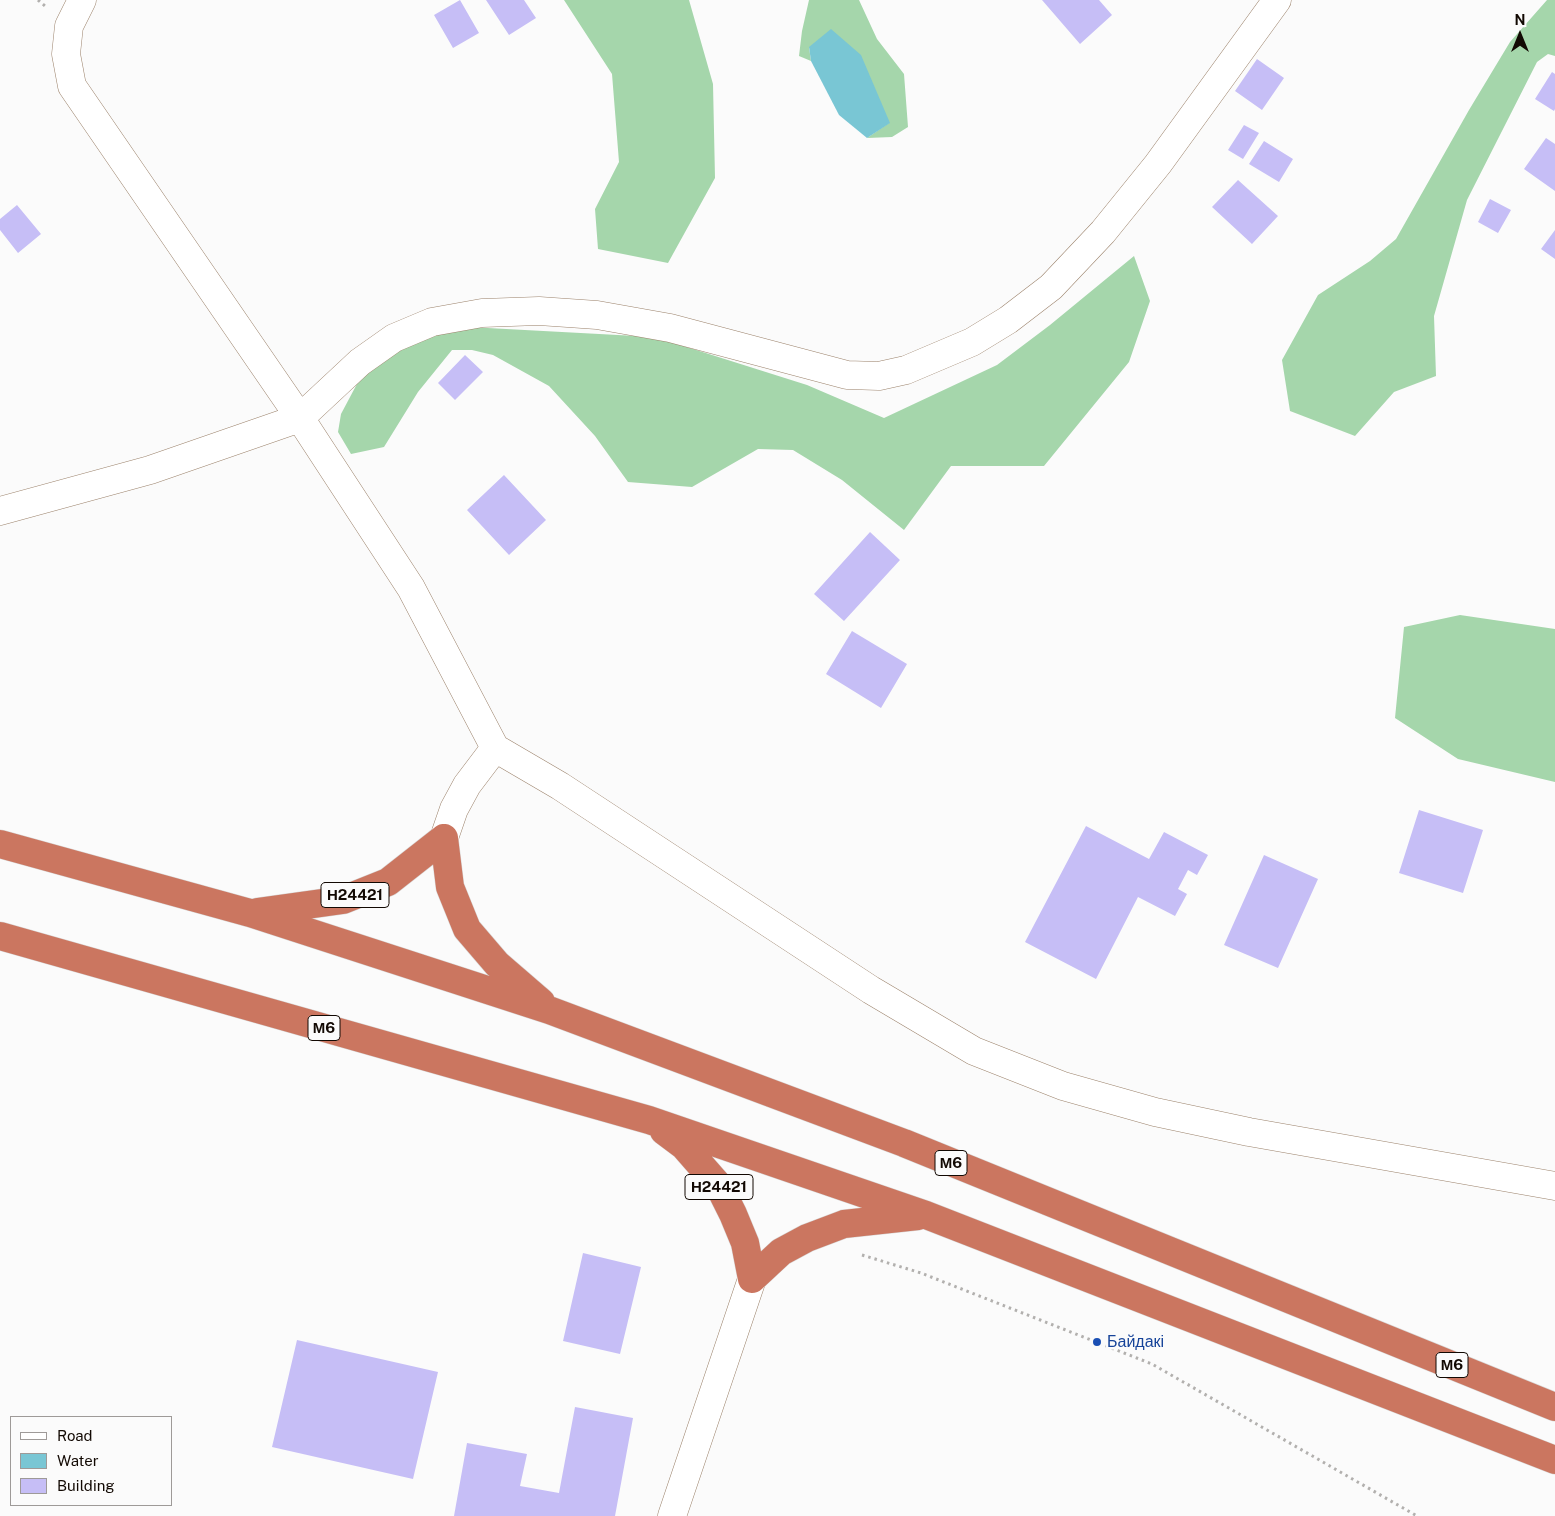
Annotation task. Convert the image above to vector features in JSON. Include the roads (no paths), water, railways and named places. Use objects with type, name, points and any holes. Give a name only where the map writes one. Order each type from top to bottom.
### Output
[{"type":"highway","name":"Н24421","points":[[250,913],[343,900],[388,882],[444,838]]},
{"type":"highway","points":[[444,838],[450,887],[466,929],[497,964],[549,1010]]},
{"type":"highway","name":"М6","points":[[0,844],[250,913],[549,1010],[904,1143],[1555,1407]]},
{"type":"highway","name":"М6","points":[[0,936],[648,1120],[926,1215],[1555,1460]]},
{"type":"highway","name":"Н24421","points":[[648,1120],[684,1146],[719,1186],[745,1244],[752,1279]]},
{"type":"highway","name":"Н24421","points":[[752,1279],[781,1252],[807,1238],[844,1224],[926,1215]]},
{"type":"street","points":[[82,0],[69,26],[66,54],[72,86],[300,418],[411,588],[495,748],[560,786],[871,990],[974,1051],[1063,1086],[1155,1112],[1249,1132],[1555,1186]]},
{"type":"street","points":[[0,511],[150,470],[300,418],[360,362],[394,338],[432,322],[482,313],[539,311],[597,315],[670,328],[847,375],[879,376],[906,370],[972,342],[1008,320],[1051,287],[1103,232],[1152,172],[1277,0]]},
{"type":"street","points":[[444,838],[454,809],[468,785],[495,748]]},
{"type":"street","name":"Н24421","points":[[672,1516],[752,1279]]},
{"type":"water","points":[[831,29],[861,55],[890,123],[867,138],[839,115],[811,61],[809,47]]},
{"type":"place","name":"Байдакі","points":[[1097,1342]]}]
